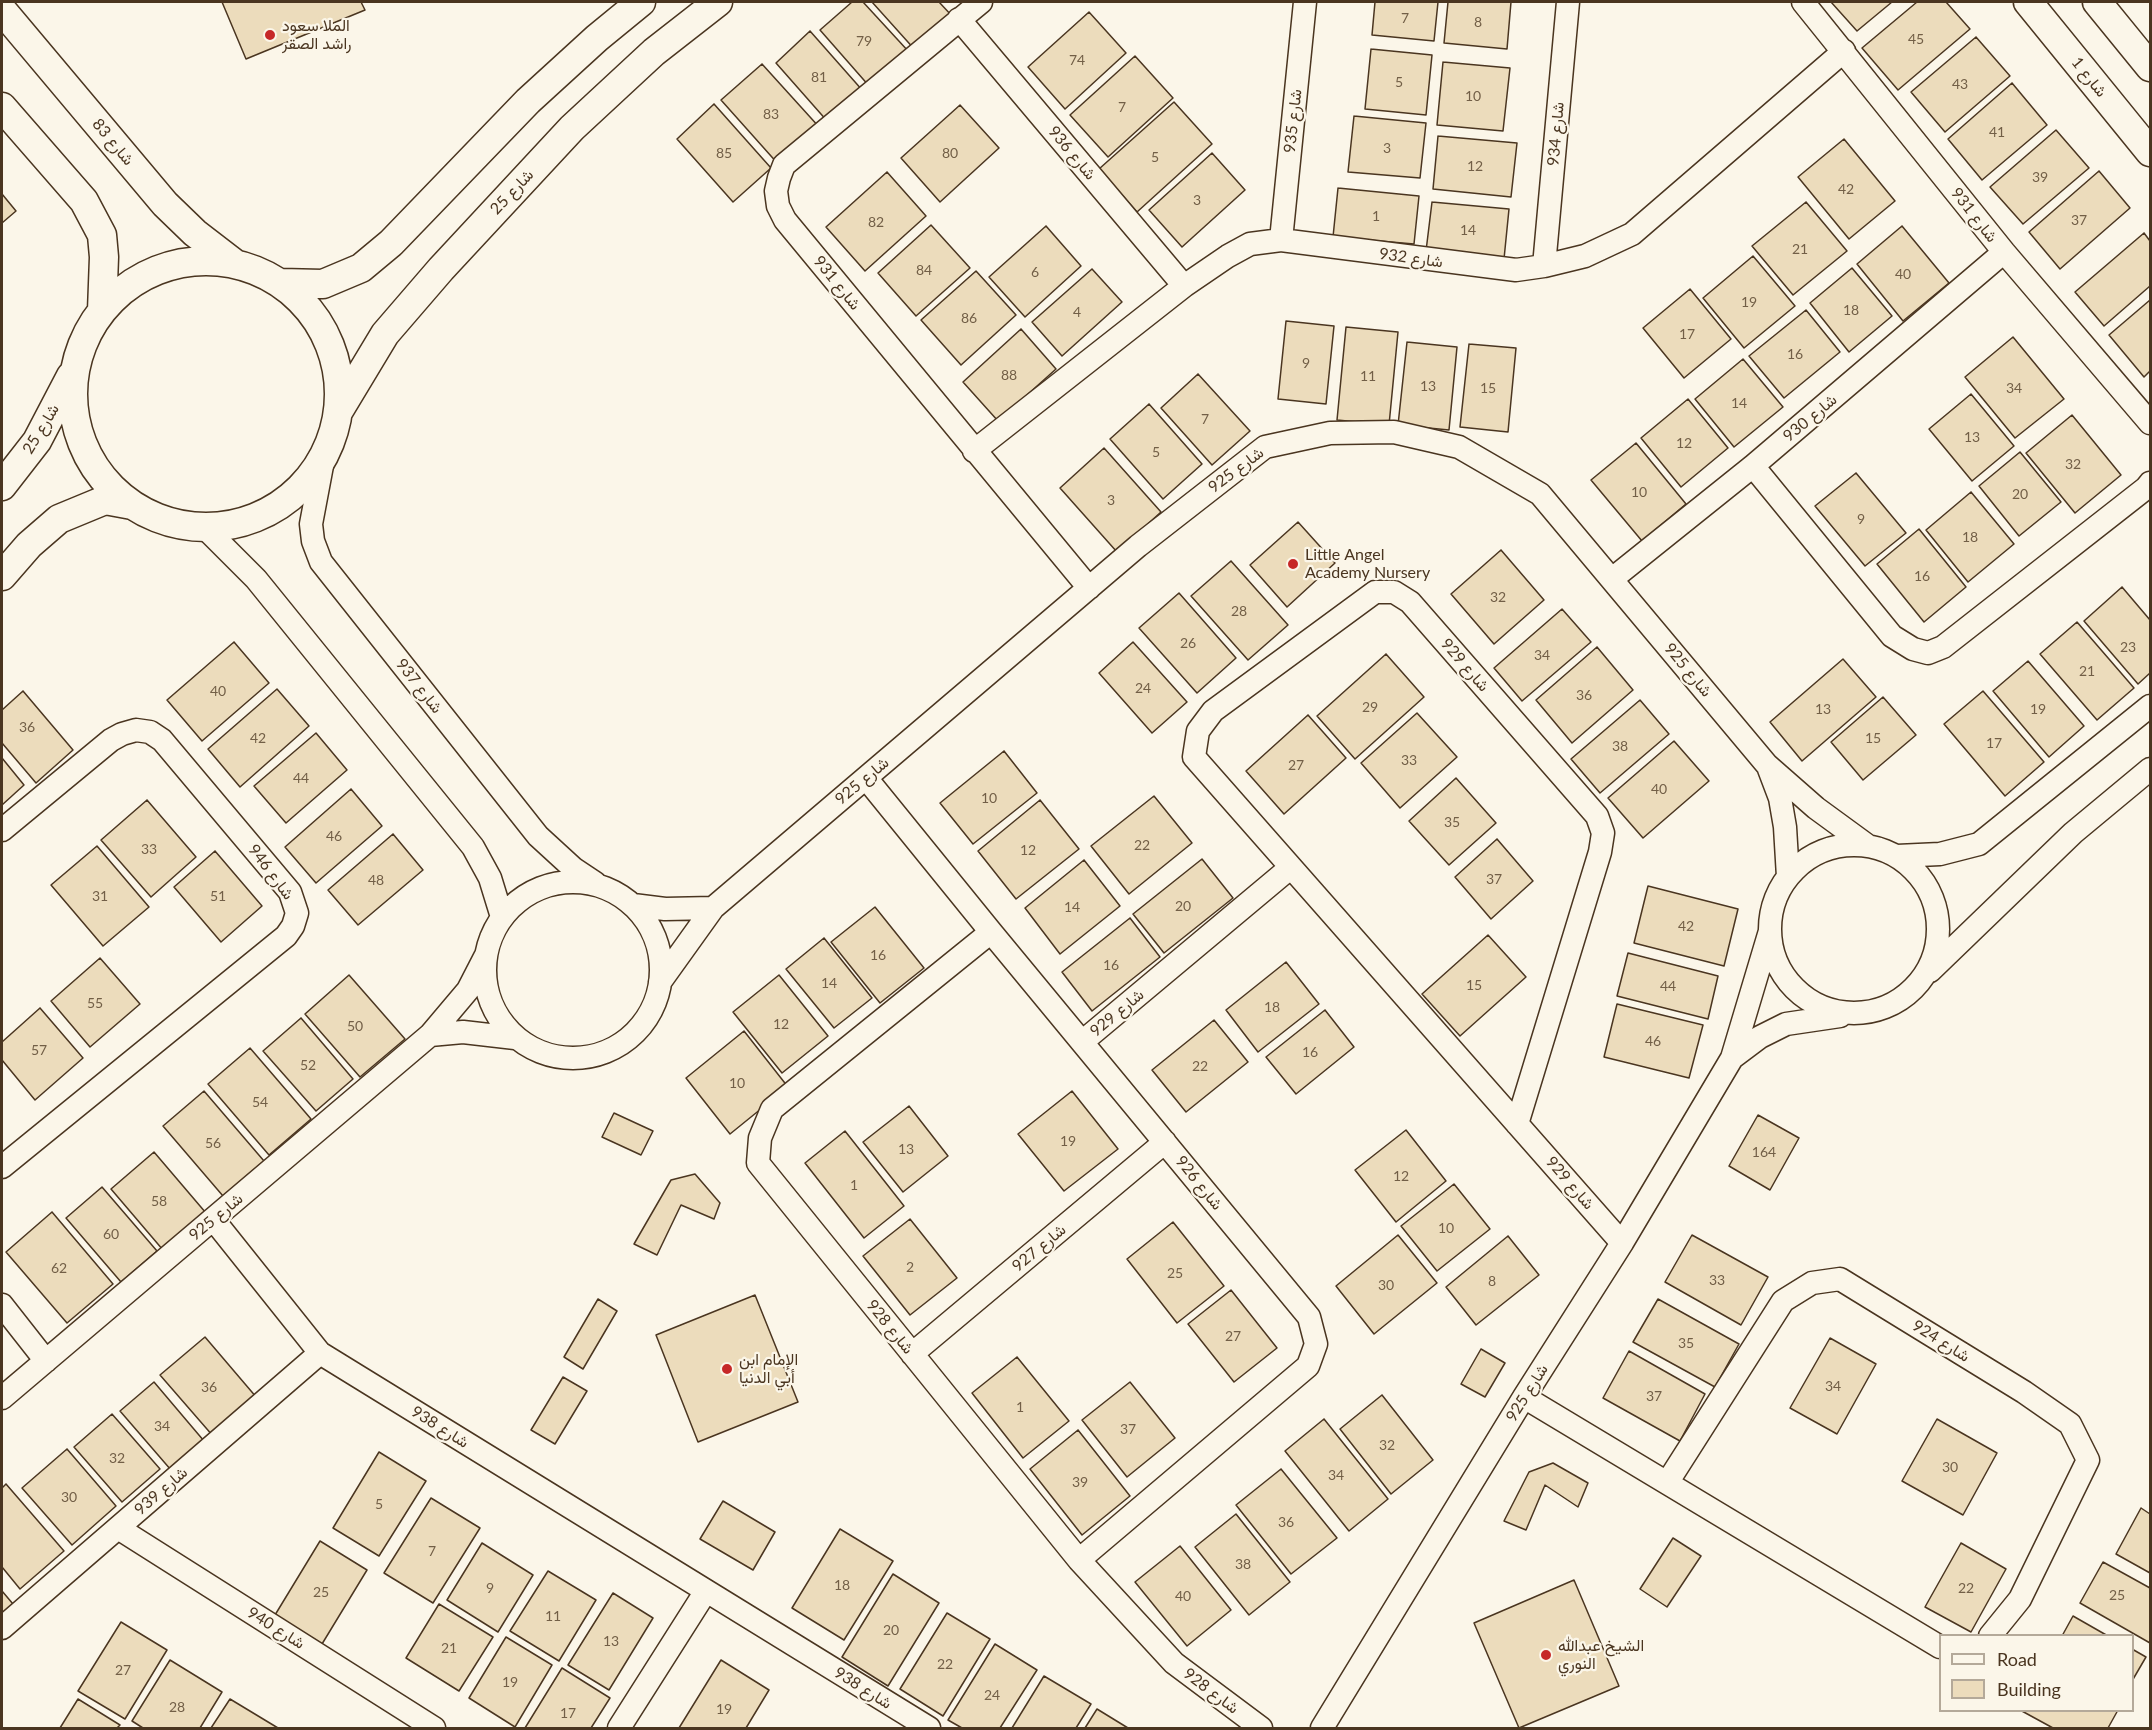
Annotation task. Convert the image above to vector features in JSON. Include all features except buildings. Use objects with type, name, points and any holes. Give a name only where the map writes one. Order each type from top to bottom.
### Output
[{"type":"street","points":[[281,283],[323,284],[361,268],[391,243],[528,101],[597,38],[641,2]]},
{"type":"street","name":"شارع 25","points":[[338,412],[385,334],[441,268],[572,128],[654,52],[718,2]]},
{"type":"street","name":"شارع 931","points":[[981,2],[784,165],[776,190],[778,206],[785,220],[1089,588]]},
{"type":"street","name":"شارع 935","points":[[1281,240],[1305,2]]},
{"type":"street","name":"شارع 934","points":[[1544,266],[1568,2]]},
{"type":"street","name":"شارع 931","points":[[1803,2],[2004,252],[2151,423]]},
{"type":"street","name":"شارع 1","points":[[2028,2],[2151,152]]},
{"type":"street","points":[[2097,2],[2151,67]]},
{"type":"street","name":"شارع 83","points":[[2,10],[165,204],[195,233],[234,263]]},
{"type":"street","name":"شارع 936","points":[[959,19],[1184,286]]},
{"type":"street","name":"شارع 932","points":[[974,451],[1184,286],[1250,244],[1281,240],[1516,270],[1585,256],[1632,234],[1844,51]]},
{"type":"street","points":[[2,106],[84,201],[102,236],[104,257],[102,311]]},
{"type":"street","name":"شارع 930","points":[[1612,579],[1753,466],[2004,252]]},
{"type":"street","points":[[2,576],[29,545],[59,519],[105,500],[132,505],[166,521],[204,527],[240,523],[274,508],[303,485],[324,455],[338,412],[338,375],[328,339],[309,308],[281,283],[259,270],[234,263],[197,260],[161,268],[129,285],[102,311],[85,338],[75,368],[74,408],[83,445],[103,479],[132,505]]},
{"type":"street","name":"شارع 25","points":[[2,486],[37,441],[75,368]]},
{"type":"street","name":"شارع 925","points":[[660,982],[713,908],[1138,546],[1264,447],[1330,433],[1394,432],[1459,447],[1540,494],[1767,765],[1816,808],[1868,846]]},
{"type":"street","name":"شارع 937","points":[[324,455],[311,524],[313,541],[321,562],[532,829],[574,869],[597,884]]},
{"type":"street","points":[[1753,466],[1892,636],[1913,649],[1928,653],[1943,647],[2151,483]]},
{"type":"street","points":[[204,527],[256,579],[473,847],[490,878],[502,917]]},
{"type":"street","name":"شارع 929","points":[[1517,1124],[1600,852],[1603,832],[1597,816],[1410,602],[1394,592],[1375,592],[1213,711],[1198,731],[1194,757],[1290,868],[1622,1243]]},
{"type":"street","points":[[1897,856],[1940,854],[1979,844],[2151,706]]},
{"type":"street","name":"شارع 946","points":[[2,830],[111,740],[136,730],[150,732],[162,740],[290,892],[297,913],[293,926],[286,936],[2,1167]]},
{"type":"street","name":"شارع 925","points":[[1767,765],[1780,798],[1785,827],[1788,877]]},
{"type":"street","points":[[1926,974],[1935,956],[1939,937],[1934,899],[1925,882],[1897,856],[1868,846],[1838,846],[1824,850],[1804,862],[1788,877],[1774,903],[1770,931],[1779,969],[1790,985],[1804,998],[1821,1008],[1840,1013],[1859,1014],[1879,1011],[1898,1002],[1914,990],[1926,974],[2073,833],[2151,769]]},
{"type":"street","name":"شارع 926","points":[[866,778],[1309,1317],[1316,1344],[1308,1366],[1079,1560]]},
{"type":"street","name":"شارع 929","points":[[1082,1042],[1290,868]]},
{"type":"street","points":[[565,882],[597,884],[616,892],[633,905],[647,921],[656,940],[661,961],[660,982],[655,1003],[645,1021],[631,1037],[604,1053],[573,1059],[552,1057],[515,1038],[500,1021],[490,1001],[485,979],[485,957],[491,936],[502,917],[516,902],[534,890],[565,882]]},
{"type":"street","points":[[633,905],[665,909],[713,908]]},
{"type":"street","name":"شارع 925","points":[[1322,1728],[1524,1397],[1622,1243],[1732,1058],[1770,931]]},
{"type":"street","name":"شارع 928","points":[[991,932],[772,1109],[760,1138],[758,1163],[1079,1560],[1174,1663],[1261,1728]]},
{"type":"street","name":"شارع 925","points":[[2,1398],[430,1035],[468,990],[485,957]]},
{"type":"street","name":"شارع 925","points":[[1732,1058],[1760,1037],[1786,1024],[1859,1014]]},
{"type":"street","points":[[430,1035],[463,1032],[515,1038]]},
{"type":"street","name":"شارع 927","points":[[912,1354],[1165,1142]]},
{"type":"street","name":"شارع 938","points":[[213,1219],[320,1353],[928,1728]]},
{"type":"street","name":"شارع 924","points":[[1667,1483],[1783,1301],[1812,1283],[1840,1279],[2024,1392],[2070,1424],[2088,1460],[2020,1599],[1991,1634]]},
{"type":"street","points":[[2,1305],[46,1361]]},
{"type":"street","name":"شارع 939","points":[[2,1628],[320,1353]]},
{"type":"street","points":[[1524,1397],[1939,1646]]},
{"type":"street","name":"شارع 940","points":[[118,1528],[434,1728]]},
{"type":"street","points":[[619,1728],[706,1591]]},
{"type":"place","name":"الملا سعود راشد الصقر","points":[[270,35]]},
{"type":"place","name":"Little Angel Academy Nursery","points":[[1293,564]]},
{"type":"place","name":"الإمام ابن أبي الدنيا","points":[[727,1369]]},
{"type":"place","name":"الشيخ عبدالله النوري","points":[[1546,1655]]}]
